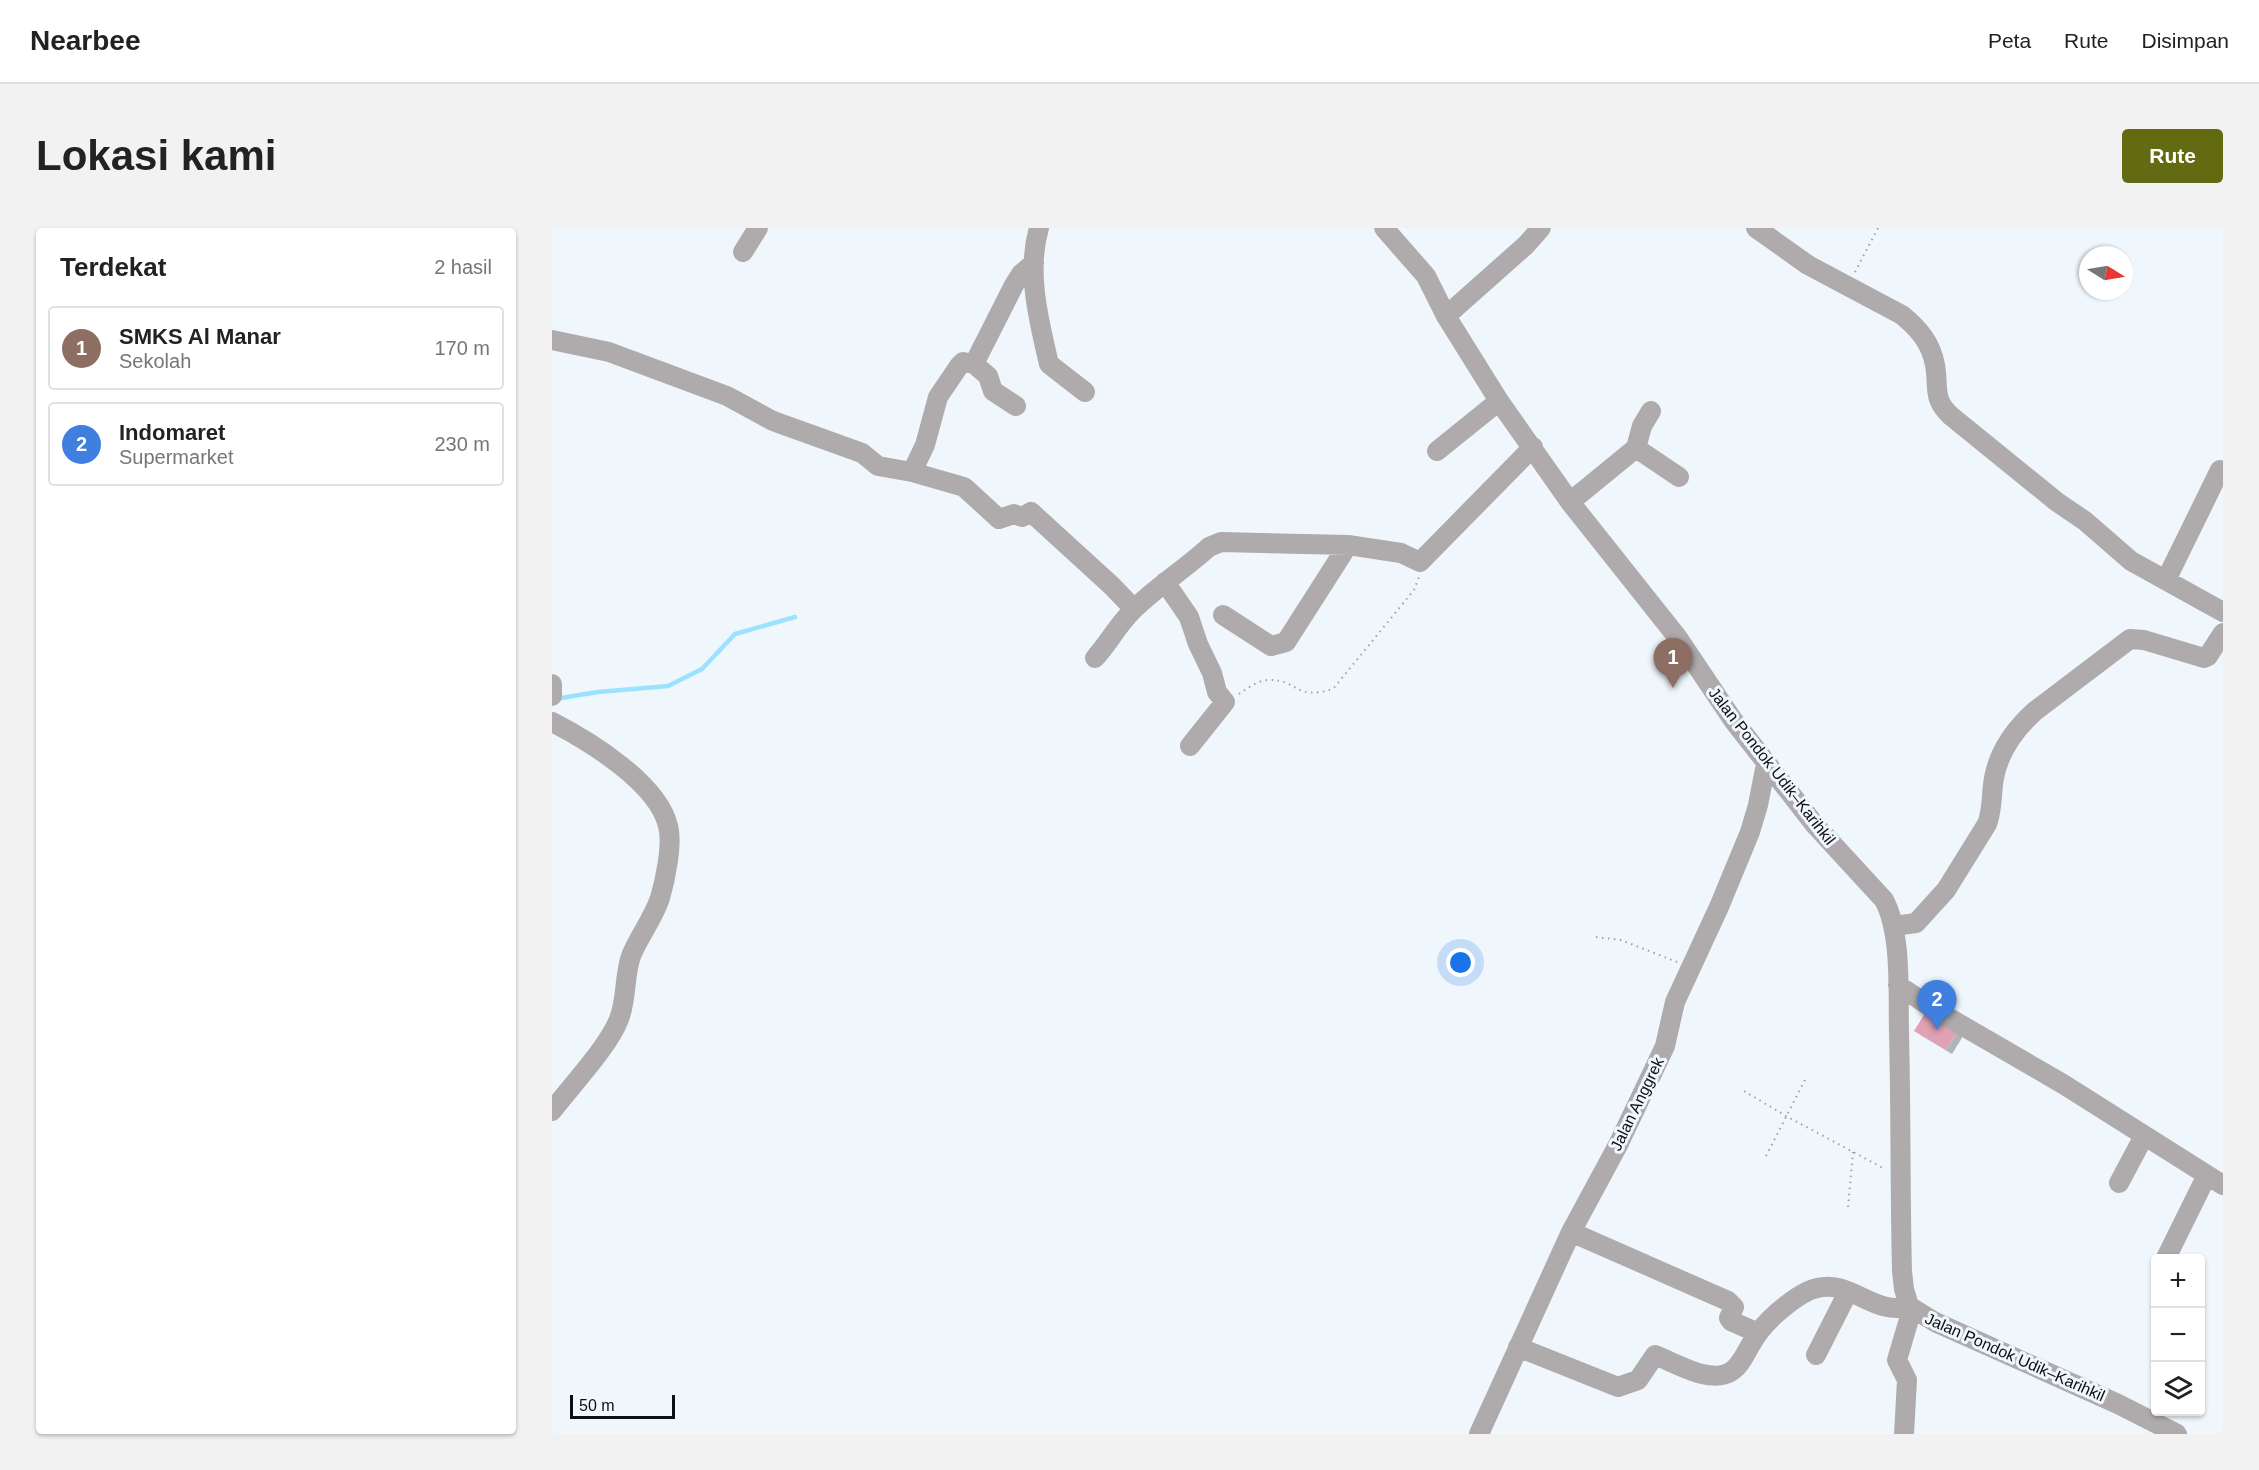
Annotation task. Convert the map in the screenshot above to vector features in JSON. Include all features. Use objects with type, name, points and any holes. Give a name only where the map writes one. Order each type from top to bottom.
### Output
[{"type":"street","points":[[743,252],[758,228]]},
{"type":"street","points":[[1039,228],[1034,263],[1035,295],[1049,364],[1085,392]]},
{"type":"street","name":"Jalan Pondok Udik–Karihkil","points":[[1384,228],[1426,276],[1446,316],[1499,401],[1570,502],[1678,638],[1766,764],[1815,825],[1884,900],[1890,912],[1894,926],[1898,985],[1902,1271],[1904,1289],[1910,1308],[1935,1322],[2136,1412],[2177,1434]]},
{"type":"street","points":[[1446,316],[1526,245],[1541,228]]},
{"type":"street","points":[[1756,228],[1808,265],[1902,315],[1923,334],[1929,346],[1935,365],[1939,402],[1951,416],[2057,502],[2085,520],[2131,561],[2223,612]]},
{"type":"street","points":[[974,364],[1014,285],[1021,274],[1034,263]]},
{"type":"street","points":[[552,340],[600,349],[727,396],[773,420],[862,453],[878,466],[912,472],[964,487],[999,519],[1014,514],[1022,517],[1030,512],[1112,586],[1134,609]]},
{"type":"street","points":[[912,472],[925,445],[938,397],[963,362],[974,364],[988,376],[993,391],[1016,406]]},
{"type":"street","points":[[1437,452],[1499,401]]},
{"type":"street","points":[[1570,502],[1636,447],[1642,426],[1652,411]]},
{"type":"street","points":[[1095,658],[1112,639],[1114,630],[1134,609],[1209,547],[1221,542],[1348,545],[1401,553],[1420,562],[1533,447]]},
{"type":"street","points":[[1636,447],[1679,477]]},
{"type":"street","points":[[2166,579],[2220,470]]},
{"type":"street","points":[[1223,615],[1271,646],[1286,642],[1348,545]]},
{"type":"street","points":[[1165,582],[1190,617],[1198,644],[1212,673],[1216,692],[1225,702],[1190,746]]},
{"type":"street","points":[[1894,926],[1916,923],[1946,890],[1961,868],[1990,815],[1994,779],[2002,753],[2024,722],[2130,639],[2144,640],[2204,658],[2208,656],[2223,633]]},
{"type":"street","points":[[552,722],[581,738],[651,793],[660,807],[669,830],[663,886],[654,914],[631,956],[620,1016],[609,1037],[552,1111]]},
{"type":"street","name":"Jalan Anggrek","points":[[1479,1434],[1571,1232],[1618,1145],[1665,1046],[1675,1002],[1719,908],[1750,832],[1766,764]]},
{"type":"street","points":[[1898,985],[2215,1180],[2169,1254]]},
{"type":"street","points":[[2120,1183],[2144,1136]]},
{"type":"street","points":[[1571,1232],[1728,1301],[1734,1307],[1731,1321],[1758,1333]]},
{"type":"street","points":[[1518,1347],[1618,1387],[1638,1380],[1655,1355],[1703,1374],[1726,1374],[1740,1366],[1758,1333],[1776,1315],[1813,1288],[1835,1286],[1875,1305],[1893,1309],[1910,1308],[1897,1359],[1907,1380],[1904,1434]]},
{"type":"street","points":[[1816,1354],[1848,1292]]},
{"type":"path","points":[[1848,285],[1878,228]]},
{"type":"path","points":[[1225,702],[1261,681],[1271,679],[1303,692],[1317,694],[1333,689],[1414,590],[1421,572],[1420,562]]},
{"type":"path","points":[[1596,937],[1621,940],[1690,968]]},
{"type":"path","points":[[1766,1156],[1806,1078]]},
{"type":"path","points":[[1744,1091],[1786,1116],[1902,1177]]},
{"type":"path","points":[[1848,1207],[1853,1152]]},
{"type":"building","points":[[1927,1010],[1959,1029],[1946,1050],[1914,1031]]},
{"type":"waterway","points":[[557,697],[668,686],[702,669],[735,634],[795,617]]},
{"type":"place","name":"SMKS Al Manar","points":[[1673,688]]},
{"type":"place","name":"Indomaret","points":[[1937,1030]]}]
